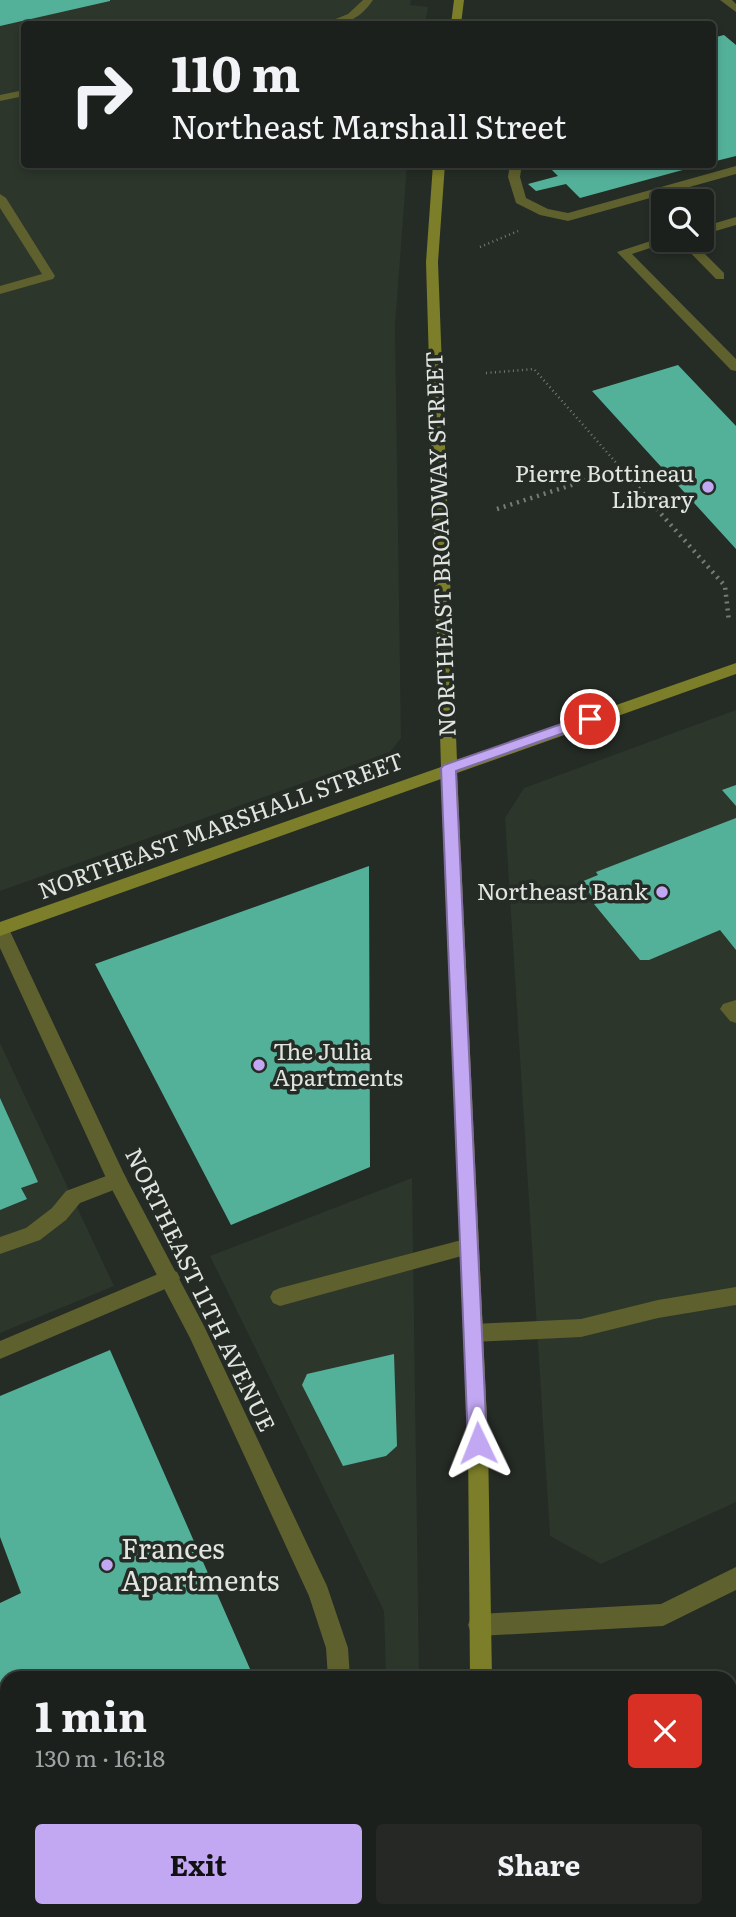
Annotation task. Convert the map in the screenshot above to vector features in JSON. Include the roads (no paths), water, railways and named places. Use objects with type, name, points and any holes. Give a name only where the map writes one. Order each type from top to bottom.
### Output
[{"type":"main road","points":[[456,21],[459,0]]},
{"type":"main road","name":"NORTHEAST BROADWAY STREET","points":[[439,168],[432,262],[449,768],[473,1333],[481,1671]]},
{"type":"main road","name":"NORTHEAST MARSHALL STREET","points":[[0,929],[736,668]]},
{"type":"street","points":[[342,21],[361,11],[368,0]]},
{"type":"street","points":[[725,0],[736,9]]},
{"type":"street","points":[[0,98],[21,94]]},
{"type":"street","points":[[515,168],[514,177],[520,200],[544,212],[568,217],[736,170]]},
{"type":"street","points":[[0,198],[50,276],[0,290]]},
{"type":"street","points":[[714,228],[736,222]]},
{"type":"street","points":[[651,245],[623,252],[736,367]]},
{"type":"street","points":[[696,252],[720,276]]},
{"type":"street","name":"NORTHEAST 11TH AVENUE","points":[[0,929],[117,1180],[170,1278],[319,1594],[337,1648],[339,1671]]},
{"type":"street","points":[[736,1007],[729,1009],[736,1016]]},
{"type":"street","points":[[0,1245],[33,1234],[59,1214],[73,1197],[117,1180]]},
{"type":"street","points":[[280,1297],[469,1246]]},
{"type":"street","points":[[0,1350],[170,1278]]},
{"type":"street","points":[[473,1333],[581,1328],[658,1309],[736,1296]]},
{"type":"street","points":[[479,1625],[663,1615],[736,1578]]},
{"type":"place","name":"Pierre Bottineau Library","points":[[708,487]]},
{"type":"place","name":"Northeast Bank","points":[[662,892]]},
{"type":"place","name":"The Julia Apartments","points":[[259,1065]]},
{"type":"place","name":"Frances Apartments","points":[[107,1565]]}]
